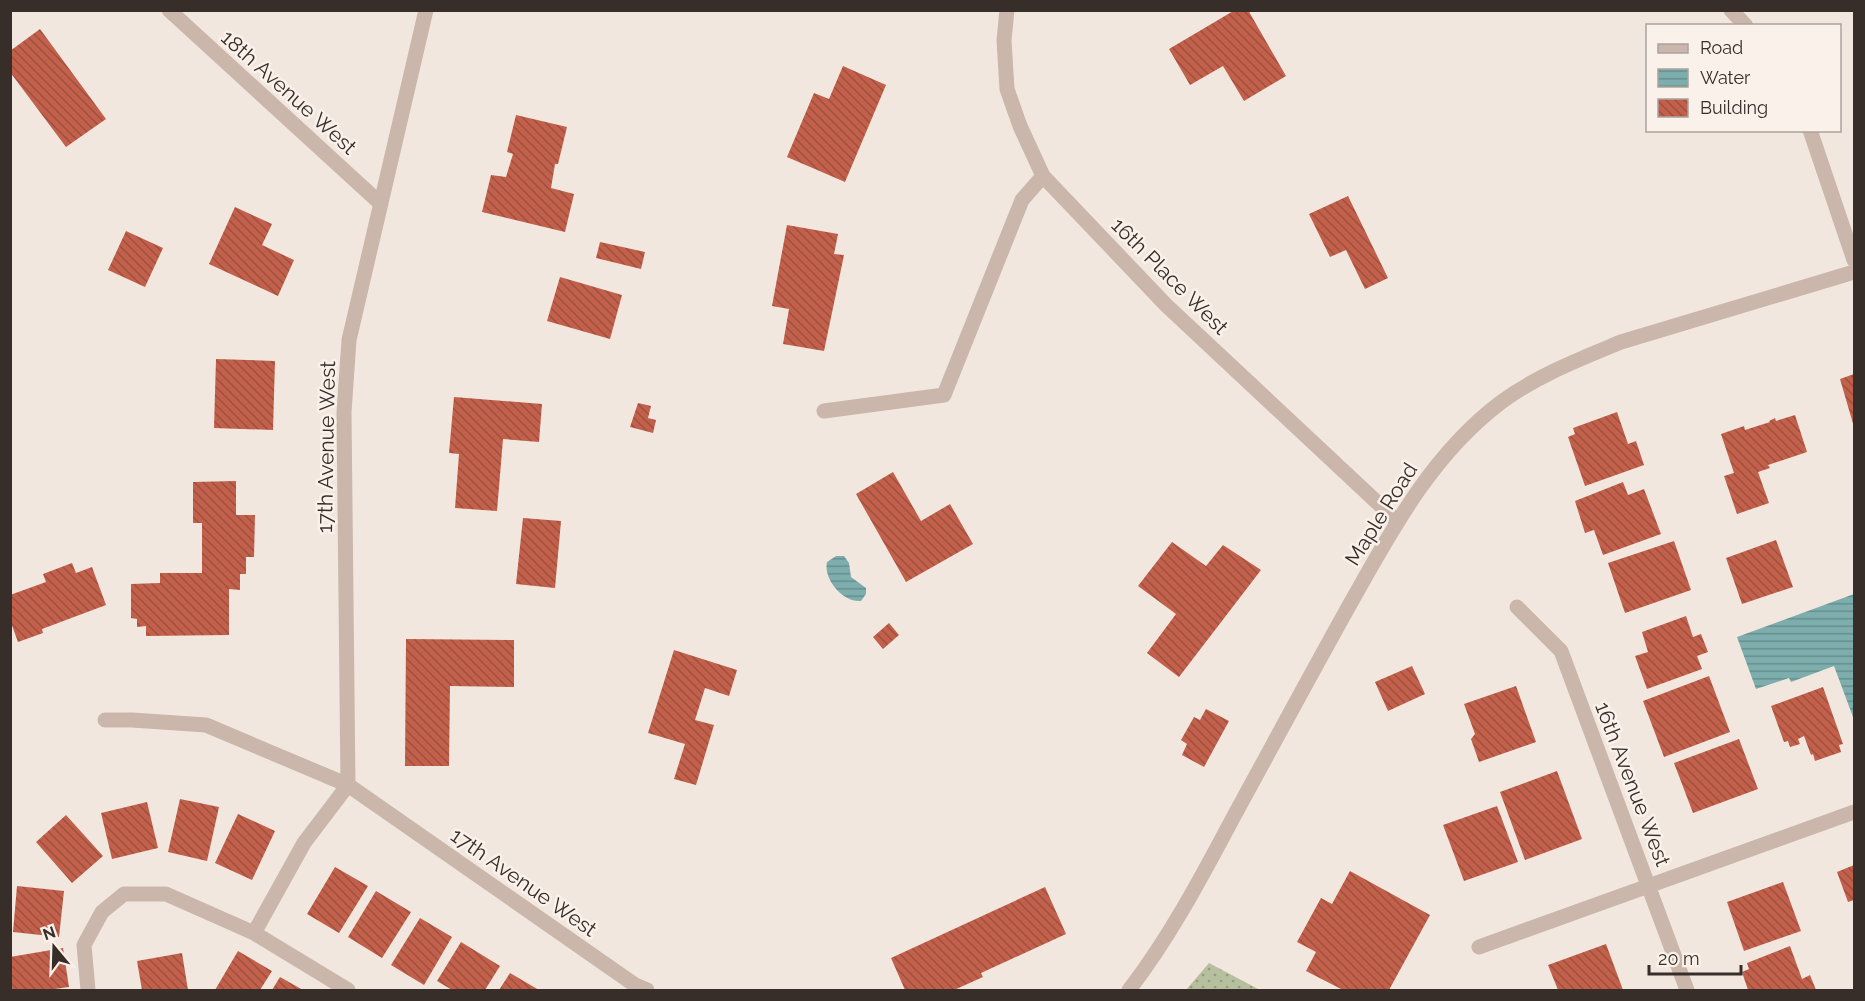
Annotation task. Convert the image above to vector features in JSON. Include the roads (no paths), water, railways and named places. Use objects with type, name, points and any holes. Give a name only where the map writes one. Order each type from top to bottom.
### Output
[{"type":"street","name":"18th Avenue West","points":[[169,10],[381,204]]},
{"type":"street","name":"17th Avenue West","points":[[348,785],[344,412],[349,340],[426,10]]},
{"type":"street","name":"16th Place West","points":[[1008,10],[1004,40],[1007,88],[1020,126],[1043,176],[1166,305],[1397,521]]},
{"type":"street","points":[[1731,10],[1744,24]]},
{"type":"street","points":[[1811,132],[1854,260]]},
{"type":"street","points":[[824,411],[944,395],[1022,200],[1043,176]]},
{"type":"street","name":"Maple Road","points":[[1129,990],[1146,968],[1190,898],[1397,521],[1423,482],[1452,446],[1501,402],[1555,371],[1621,342],[1854,272]]},
{"type":"street","name":"16th Avenue West","points":[[1517,606],[1561,651],[1687,990]]},
{"type":"street","name":"17th Avenue West","points":[[105,720],[206,725],[348,785],[635,985],[647,990]]},
{"type":"street","points":[[254,933],[304,843],[348,785]]},
{"type":"street","points":[[1479,947],[1854,812]]},
{"type":"street","points":[[88,990],[84,945],[102,912],[124,894],[166,894],[254,933],[348,990]]},
{"type":"water","points":[[836,556],[844,556],[849,563],[851,577],[866,588],[866,594],[861,601],[854,601],[841,594],[831,582],[827,562]]},
{"type":"water","points":[[1854,594],[1854,717],[1834,666],[1791,682],[1789,678],[1756,689],[1737,637]]}]
